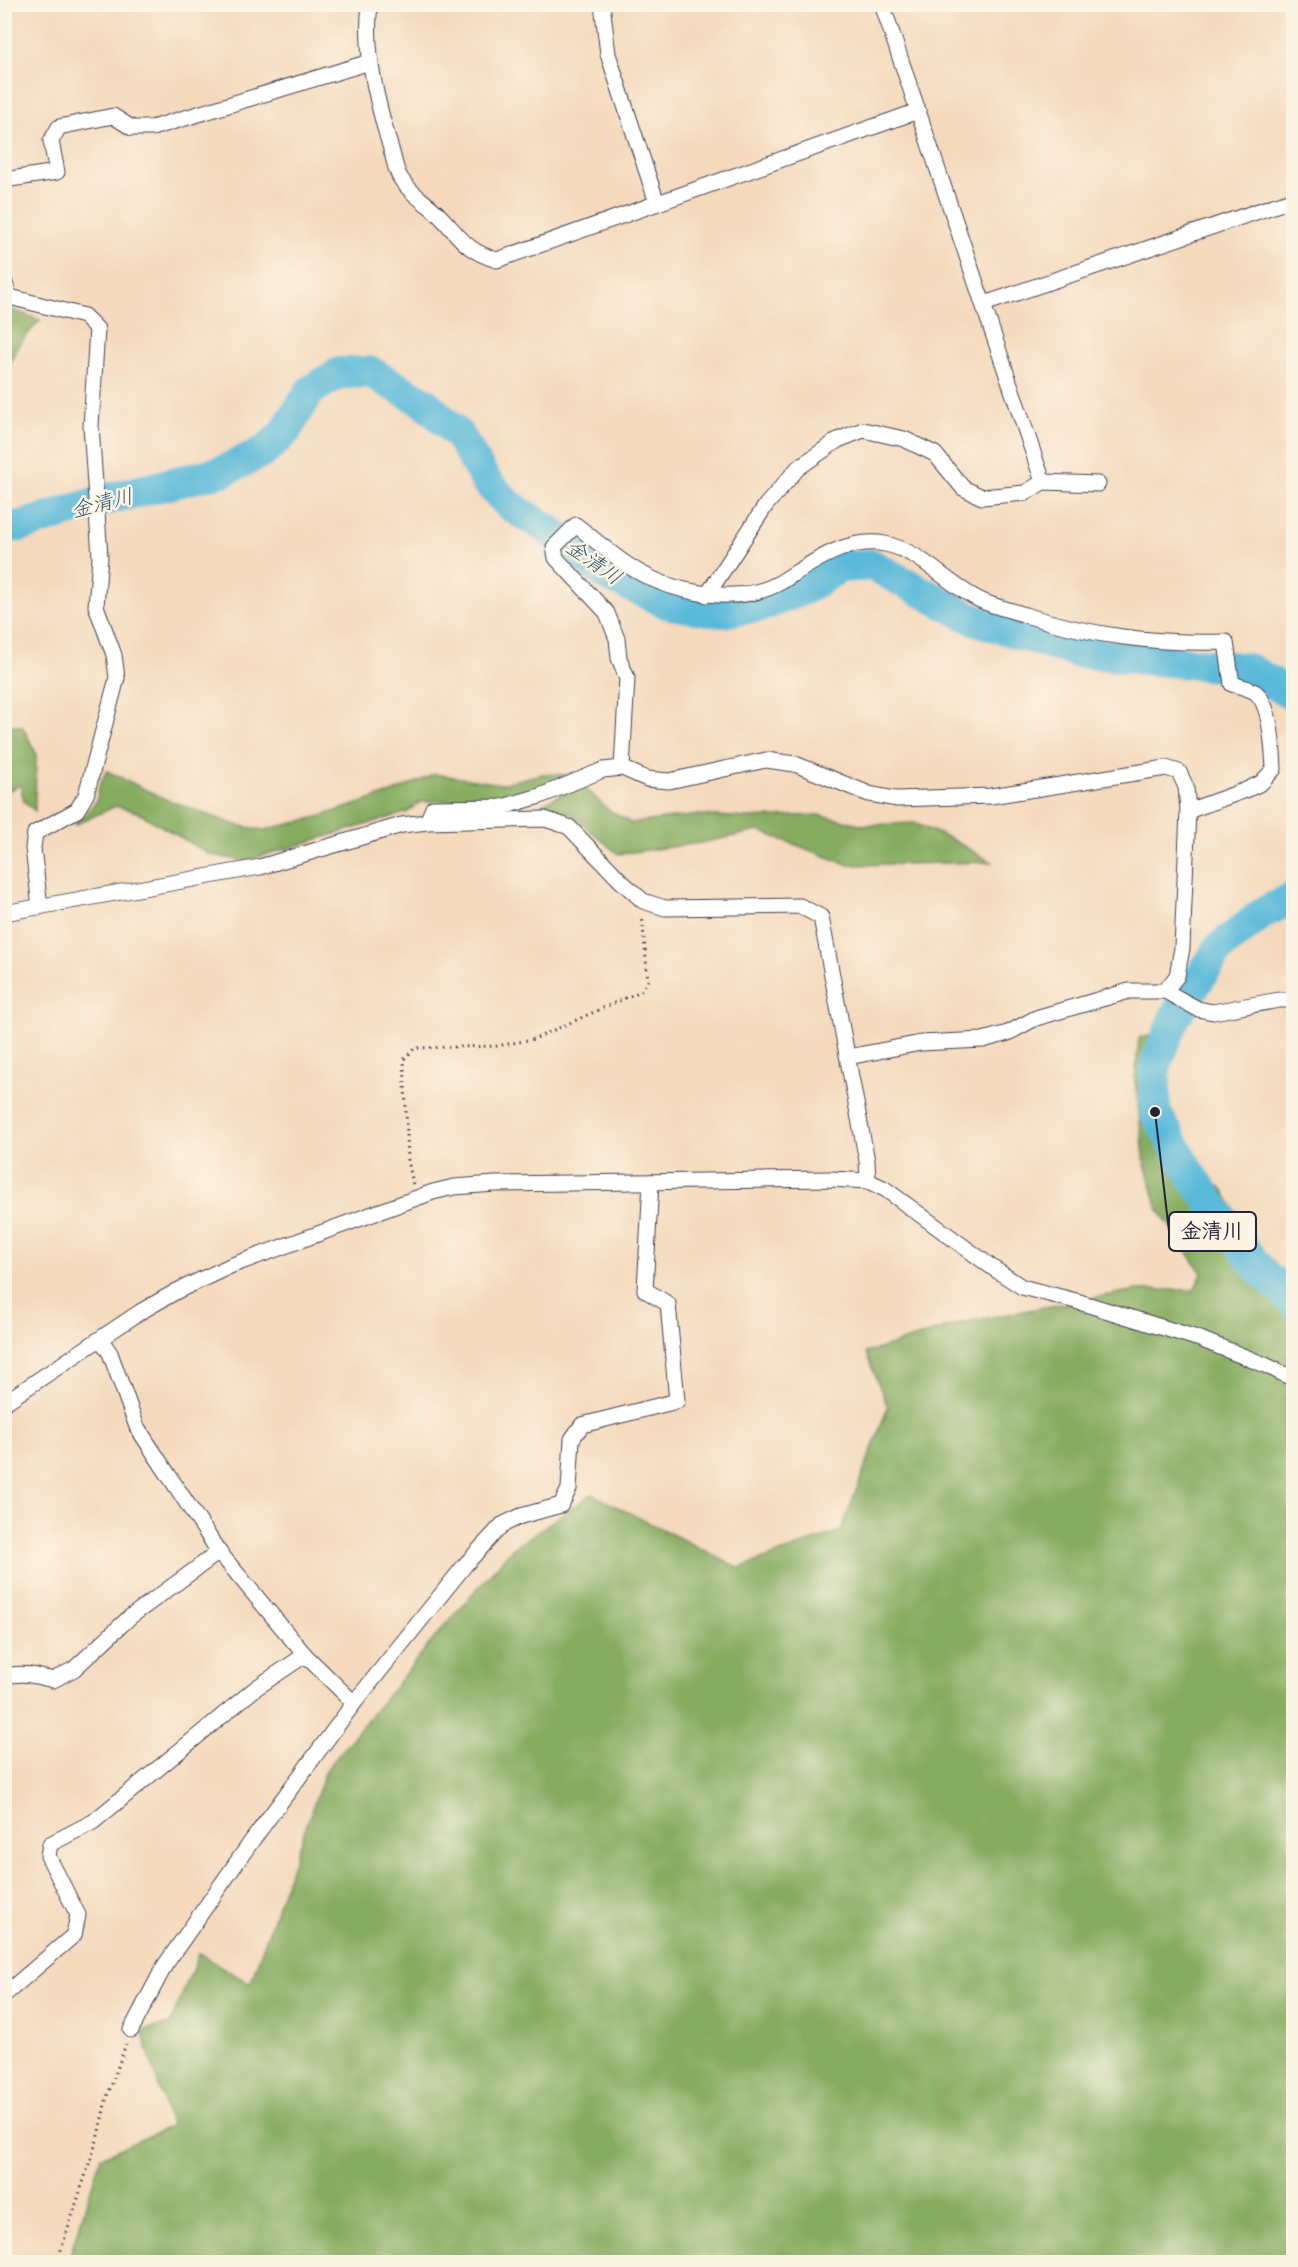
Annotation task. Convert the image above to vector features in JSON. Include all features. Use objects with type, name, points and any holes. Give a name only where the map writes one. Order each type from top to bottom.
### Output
[{"type":"street","points":[[370,4],[370,62],[382,121],[399,177],[413,196],[439,214],[457,236],[478,254],[497,260],[918,111]]},
{"type":"street","points":[[602,4],[608,54],[657,203]]},
{"type":"street","points":[[882,4],[1042,482]]},
{"type":"street","points":[[4,180],[57,172],[51,141],[59,127],[114,116],[132,128],[152,128],[370,62]]},
{"type":"street","points":[[984,304],[1293,199]]},
{"type":"street","points":[[4,281],[10,297],[84,316],[97,329],[91,426],[100,557],[96,606],[114,656],[117,678],[86,795],[77,810],[35,833],[33,848],[40,907]]},
{"type":"street","points":[[707,595],[766,505],[798,468],[838,440],[863,430],[904,439],[935,454],[963,488],[982,497],[1025,493],[1042,482],[1098,484]]},
{"type":"street","points":[[622,768],[627,678],[619,658],[617,639],[607,613],[556,558],[554,547],[576,525],[627,566],[669,585],[707,595],[744,594],[777,584],[832,551],[861,544],[884,544],[907,552],[956,586],[983,601],[1064,627],[1121,638],[1185,643],[1226,642],[1232,684],[1256,693],[1264,704],[1273,744],[1274,768],[1261,783],[1188,811]]},
{"type":"street","points":[[428,822],[433,808],[502,807],[540,796],[603,770],[622,768],[647,780],[669,781],[766,760],[795,764],[869,794],[896,799],[991,796],[1166,768],[1179,772],[1186,787],[1188,811],[1182,948],[1177,976],[1170,994]]},
{"type":"street","points":[[4,913],[260,867],[402,825],[428,822],[545,819],[569,828],[643,901],[665,908],[800,906],[821,917],[867,1161],[868,1181]]},
{"type":"street","points":[[848,1057],[921,1043],[983,1040],[1008,1032],[1036,1018],[1129,991],[1170,994],[1198,1009],[1213,1012],[1279,1000],[1293,1000]]},
{"type":"street","points":[[4,1403],[140,1312],[230,1266],[416,1198],[454,1187],[495,1184],[830,1179],[868,1181],[885,1189],[993,1268],[1023,1287],[1200,1339],[1293,1379]]},
{"type":"street","points":[[131,2030],[165,1965],[251,1842],[354,1703],[465,1565],[502,1525],[520,1516],[561,1505],[569,1489],[572,1439],[582,1425],[677,1401],[668,1304],[645,1290],[651,1182]]},
{"type":"street","points":[[101,1340],[110,1353],[137,1427],[219,1552],[305,1655],[354,1703]]},
{"type":"street","points":[[4,1677],[31,1674],[53,1680],[74,1669],[130,1617],[219,1552]]},
{"type":"street","points":[[4,1995],[74,1935],[78,1915],[48,1856],[50,1844],[93,1822],[256,1688],[305,1655]]},
{"type":"path","points":[[416,1198],[408,1160],[404,1059],[415,1048],[497,1046],[534,1039],[641,991],[648,981],[641,912],[643,901]]},
{"type":"path","points":[[57,2262],[97,2140],[105,2100],[131,2030]]},
{"type":"green space","points":[[5,307],[40,320],[21,342],[5,372]]},
{"type":"green space","points":[[4,725],[22,726],[36,753],[35,811],[24,801],[20,785],[5,792]]},
{"type":"green space","points":[[107,771],[165,799],[236,825],[264,830],[318,817],[394,792],[435,774],[501,784],[542,774],[576,775],[515,797],[420,802],[408,812],[245,861],[211,855],[137,812],[116,806],[74,825],[96,802],[100,783]]},
{"type":"green space","points":[[581,784],[607,809],[631,823],[699,815],[748,818],[818,815],[865,825],[914,823],[951,839],[992,862],[849,865],[759,831],[700,843],[618,854],[571,814],[541,805]]},
{"type":"green space","points":[[1150,1036],[1148,1112],[1166,1150],[1223,1189],[1252,1240],[1293,1281],[1293,2262],[72,2262],[69,2258],[101,2157],[171,2126],[142,2031],[170,2024],[199,1953],[250,1984],[326,1770],[442,1629],[512,1549],[592,1494],[739,1568],[841,1531],[888,1407],[866,1353],[965,1322],[1136,1290],[1194,1290],[1202,1273],[1158,1209],[1145,1164],[1135,1080],[1139,1038]]},
{"type":"waterway","name":"金清川","points":[[4,527],[21,526],[111,498],[223,471],[265,451],[285,432],[310,391],[339,373],[370,372],[425,403],[459,435],[486,481],[509,505],[546,528],[608,576],[669,604],[721,612],[761,606],[804,589],[840,567],[872,565],[973,619],[1077,652],[1249,669],[1294,696]]},
{"type":"waterway","name":"金清川","points":[[1294,897],[1263,913],[1219,948],[1175,1017],[1155,1067],[1155,1112],[1193,1177],[1257,1267],[1294,1302]]},
{"type":"place","name":"金清川","points":[[1155,1112]]}]
